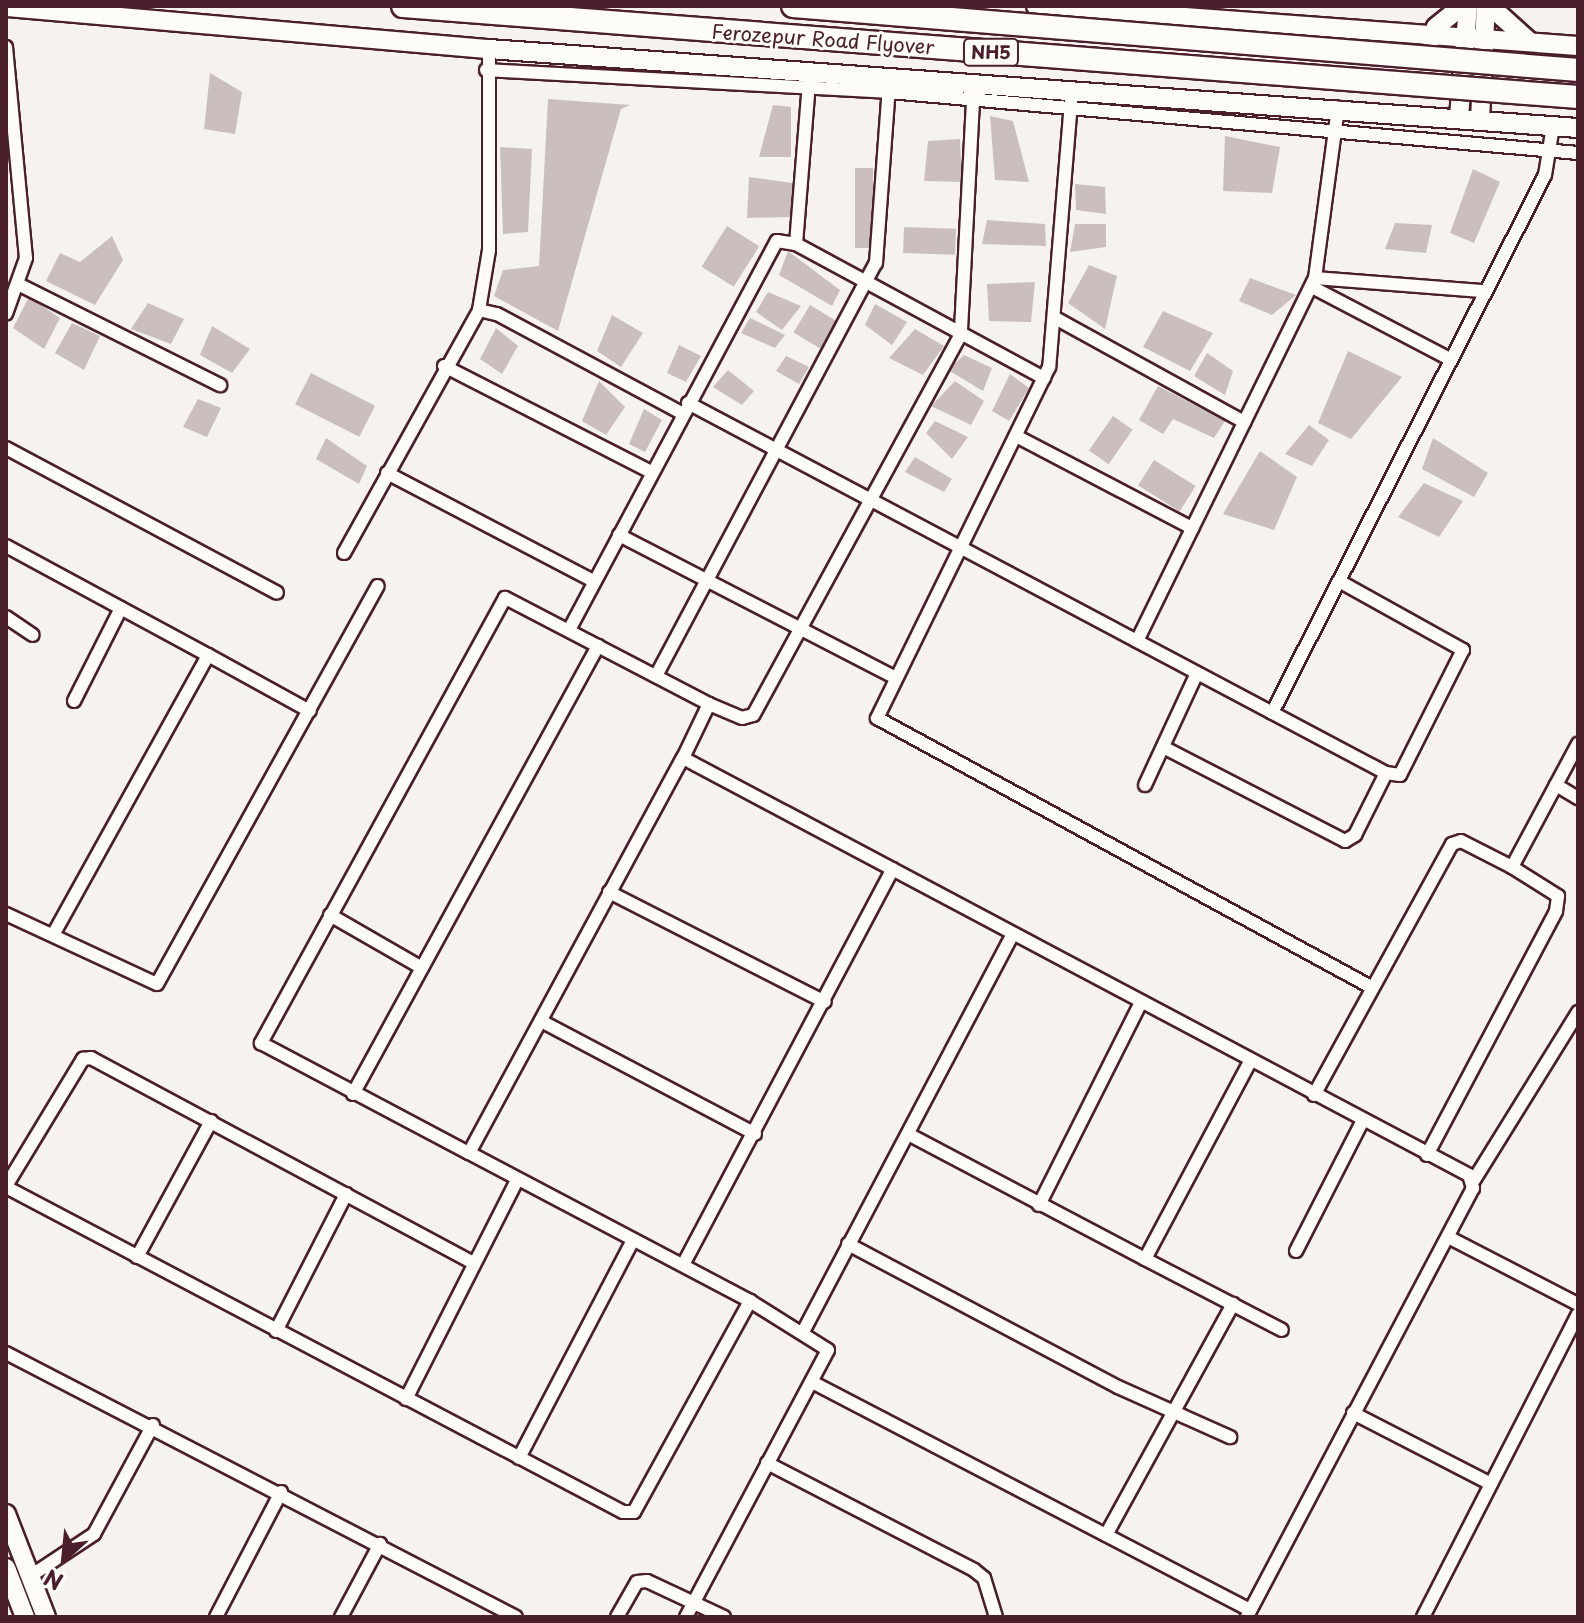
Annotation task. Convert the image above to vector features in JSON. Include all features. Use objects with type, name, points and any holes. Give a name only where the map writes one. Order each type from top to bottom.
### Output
[{"type":"highway","name":"Ferozepur Road Flyover","points":[[403,6],[1578,97]]},
{"type":"highway","name":"Ferozepur Road Flyover","points":[[793,6],[1578,70]]},
{"type":"main road","points":[[1036,6],[1431,39],[1578,46]]},
{"type":"main road","points":[[1431,39],[1436,27],[1465,6]]},
{"type":"main road","points":[[1459,117],[1465,6]]},
{"type":"main road","points":[[1488,6],[1530,42]]},
{"type":"main road","points":[[1480,119],[1488,6]]},
{"type":"main road","points":[[6,7],[809,79],[889,83],[974,82],[1578,128]]},
{"type":"main road","points":[[6,1514],[46,1617]]},
{"type":"main road","points":[[6,1568],[25,1617]]},
{"type":"street","points":[[6,47],[12,176],[26,258],[20,285],[6,314]]},
{"type":"street","points":[[344,553],[444,366],[479,310],[489,250],[486,70],[489,49]]},
{"type":"street","points":[[486,70],[809,79],[796,244]]},
{"type":"street","points":[[686,1617],[812,1382],[828,1345],[683,1265],[632,1242],[261,1043],[502,601],[510,597],[709,704],[742,718],[753,715],[867,498],[961,334],[974,82]]},
{"type":"street","points":[[656,676],[775,450],[868,283],[885,196],[889,83],[974,104],[1338,131],[1578,153]]},
{"type":"street","points":[[1072,90],[1055,318],[1044,378],[877,711],[881,723],[1371,987]]},
{"type":"street","points":[[1137,641],[1314,283],[1338,131],[1338,108]]},
{"type":"street","points":[[1272,713],[1552,152],[1553,126]]},
{"type":"street","points":[[569,630],[773,245],[796,244],[1044,378]]},
{"type":"street","points":[[1314,283],[1481,291]]},
{"type":"street","points":[[1314,283],[1448,358]]},
{"type":"street","points":[[20,285],[220,385]]},
{"type":"street","points":[[479,310],[497,314],[775,450],[1386,773],[1401,773],[1463,650],[1339,581]]},
{"type":"street","points":[[1055,318],[1244,422]]},
{"type":"street","points":[[444,366],[651,472]]},
{"type":"street","points":[[1016,436],[1192,528]]},
{"type":"street","points":[[6,448],[277,593]]},
{"type":"street","points":[[387,473],[594,581]]},
{"type":"street","points":[[619,535],[894,677]]},
{"type":"street","points":[[6,546],[310,711]]},
{"type":"street","points":[[6,914],[157,984],[378,586]]},
{"type":"street","points":[[74,701],[121,608]]},
{"type":"street","points":[[6,617],[33,635]]},
{"type":"street","points":[[353,1094],[598,646]]},
{"type":"street","points":[[53,935],[208,655]]},
{"type":"street","points":[[1145,785],[1197,673]]},
{"type":"street","points":[[469,1153],[683,758],[709,704]]},
{"type":"street","points":[[1512,867],[1578,744]]},
{"type":"street","points":[[1163,747],[1345,841],[1355,835],[1386,773]]},
{"type":"street","points":[[683,758],[1474,1180]]},
{"type":"street","points":[[1556,785],[1578,798]]},
{"type":"street","points":[[1314,1095],[1452,844],[1461,841],[1512,867],[1558,896],[1556,911],[1427,1155]]},
{"type":"street","points":[[683,1265],[893,869]]},
{"type":"street","points":[[609,892],[825,1002]]},
{"type":"street","points":[[330,915],[422,968]]},
{"type":"street","points":[[804,1330],[1013,934]]},
{"type":"street","points":[[1039,1205],[1141,1002]]},
{"type":"street","points":[[812,1382],[1106,1535],[1248,1613],[1448,1237],[1474,1180],[1578,1012]]},
{"type":"street","points":[[541,1021],[755,1134]]},
{"type":"street","points":[[473,1263],[211,1121],[87,1058],[6,1186],[623,1512],[634,1512],[750,1301]]},
{"type":"street","points":[[1145,1259],[1251,1060]]},
{"type":"street","points":[[1296,1251],[1363,1120]]},
{"type":"street","points":[[137,1257],[211,1121]]},
{"type":"street","points":[[908,1134],[1282,1330]]},
{"type":"street","points":[[406,1399],[517,1180]]},
{"type":"street","points":[[276,1331],[346,1194]]},
{"type":"street","points":[[1448,1237],[1578,1304]]},
{"type":"street","points":[[519,1458],[632,1242]]},
{"type":"street","points":[[848,1244],[1175,1412],[1230,1437]]},
{"type":"street","points":[[1106,1535],[1233,1304]]},
{"type":"street","points":[[1423,1617],[1578,1314]]},
{"type":"street","points":[[6,1353],[153,1425],[380,1544],[490,1611],[516,1617]]},
{"type":"street","points":[[1353,1413],[1491,1484]]},
{"type":"street","points":[[29,1577],[94,1534],[153,1425]]},
{"type":"street","points":[[767,1463],[974,1570],[984,1578],[996,1617]]},
{"type":"street","points":[[216,1617],[281,1492]]},
{"type":"street","points":[[341,1617],[380,1544]]},
{"type":"street","points":[[617,1617],[637,1582],[694,1602],[724,1617]]},
{"type":"building","points":[[210,73],[242,92],[235,134],[204,129]]},
{"type":"building","points":[[548,99],[630,105],[621,109],[558,331],[494,296],[503,270],[539,266]]},
{"type":"building","points":[[773,105],[791,107],[791,157],[759,157]]},
{"type":"building","points":[[990,116],[1013,121],[1029,182],[995,180]]},
{"type":"building","points":[[1225,136],[1280,147],[1272,193],[1223,191]]},
{"type":"building","points":[[960,139],[962,182],[924,181],[928,141]]},
{"type":"building","points":[[500,147],[532,149],[528,232],[503,234]]},
{"type":"building","points":[[855,168],[873,168],[873,248],[855,248]]},
{"type":"building","points":[[1473,169],[1500,182],[1474,243],[1450,233]]},
{"type":"building","points":[[749,177],[793,183],[791,217],[747,218]]},
{"type":"building","points":[[1075,184],[1105,187],[1106,214],[1076,210]]},
{"type":"building","points":[[987,220],[1045,224],[1046,246],[982,244]]},
{"type":"building","points":[[1395,223],[1432,225],[1426,253],[1385,249]]},
{"type":"building","points":[[1075,224],[1106,224],[1106,247],[1070,252]]},
{"type":"building","points":[[727,226],[759,246],[734,287],[702,267]]},
{"type":"building","points":[[904,227],[956,229],[955,255],[903,253]]},
{"type":"building","points":[[112,236],[123,260],[95,305],[46,281],[60,253],[80,262]]},
{"type":"building","points":[[788,251],[840,290],[832,306],[779,275]]},
{"type":"building","points":[[1089,265],[1117,276],[1105,329],[1068,303]]},
{"type":"building","points":[[1250,278],[1296,295],[1272,315],[1239,301]]},
{"type":"building","points":[[1035,282],[1031,322],[989,321],[987,284]]},
{"type":"building","points":[[768,292],[801,306],[782,330],[756,312]]},
{"type":"building","points":[[29,297],[60,318],[44,349],[13,328]]},
{"type":"building","points":[[148,303],[184,319],[171,344],[131,329]]},
{"type":"building","points":[[875,304],[907,322],[892,345],[865,325]]},
{"type":"building","points":[[810,305],[837,321],[820,348],[794,332]]},
{"type":"building","points":[[1163,311],[1213,333],[1190,371],[1143,347]]},
{"type":"building","points":[[612,315],[643,333],[621,367],[597,351]]},
{"type":"building","points":[[750,318],[785,335],[775,348],[741,333]]},
{"type":"building","points":[[72,323],[100,336],[84,370],[55,353]]},
{"type":"building","points":[[212,326],[250,349],[232,373],[200,355]]},
{"type":"building","points":[[496,328],[518,346],[502,374],[480,359]]},
{"type":"building","points":[[915,329],[944,346],[923,375],[889,358]]},
{"type":"building","points":[[679,345],[701,356],[686,382],[667,373]]},
{"type":"building","points":[[1348,351],[1402,377],[1351,439],[1318,423]]},
{"type":"building","points":[[1207,353],[1233,371],[1225,395],[1194,376]]},
{"type":"building","points":[[964,355],[992,368],[983,391],[948,370]]},
{"type":"building","points":[[786,356],[809,367],[799,384],[776,371]]},
{"type":"building","points":[[728,370],[754,391],[742,405],[713,387]]},
{"type":"building","points":[[311,373],[375,406],[359,437],[295,404]]},
{"type":"building","points":[[1010,374],[1029,388],[1009,421],[992,411]]},
{"type":"building","points":[[599,381],[625,407],[606,435],[582,421]]},
{"type":"building","points":[[955,381],[984,401],[971,425],[931,406]]},
{"type":"building","points":[[1158,386],[1225,421],[1214,438],[1173,419],[1163,434],[1139,420]]},
{"type":"building","points":[[198,399],[221,408],[207,437],[183,427]]},
{"type":"building","points":[[644,409],[662,420],[645,452],[629,444]]},
{"type":"building","points":[[1113,416],[1133,430],[1109,464],[1089,450]]},
{"type":"building","points":[[935,421],[968,437],[952,459],[926,433]]},
{"type":"building","points":[[1309,425],[1329,440],[1312,466],[1285,454]]},
{"type":"building","points":[[326,438],[367,466],[359,484],[316,459]]},
{"type":"building","points":[[1433,438],[1488,473],[1474,497],[1422,469]]},
{"type":"building","points":[[1260,451],[1297,477],[1274,530],[1223,514]]},
{"type":"building","points":[[915,457],[952,479],[944,492],[905,472]]},
{"type":"building","points":[[1154,460],[1196,486],[1180,511],[1138,485]]},
{"type":"building","points":[[1424,483],[1463,501],[1439,537],[1398,517]]}]
